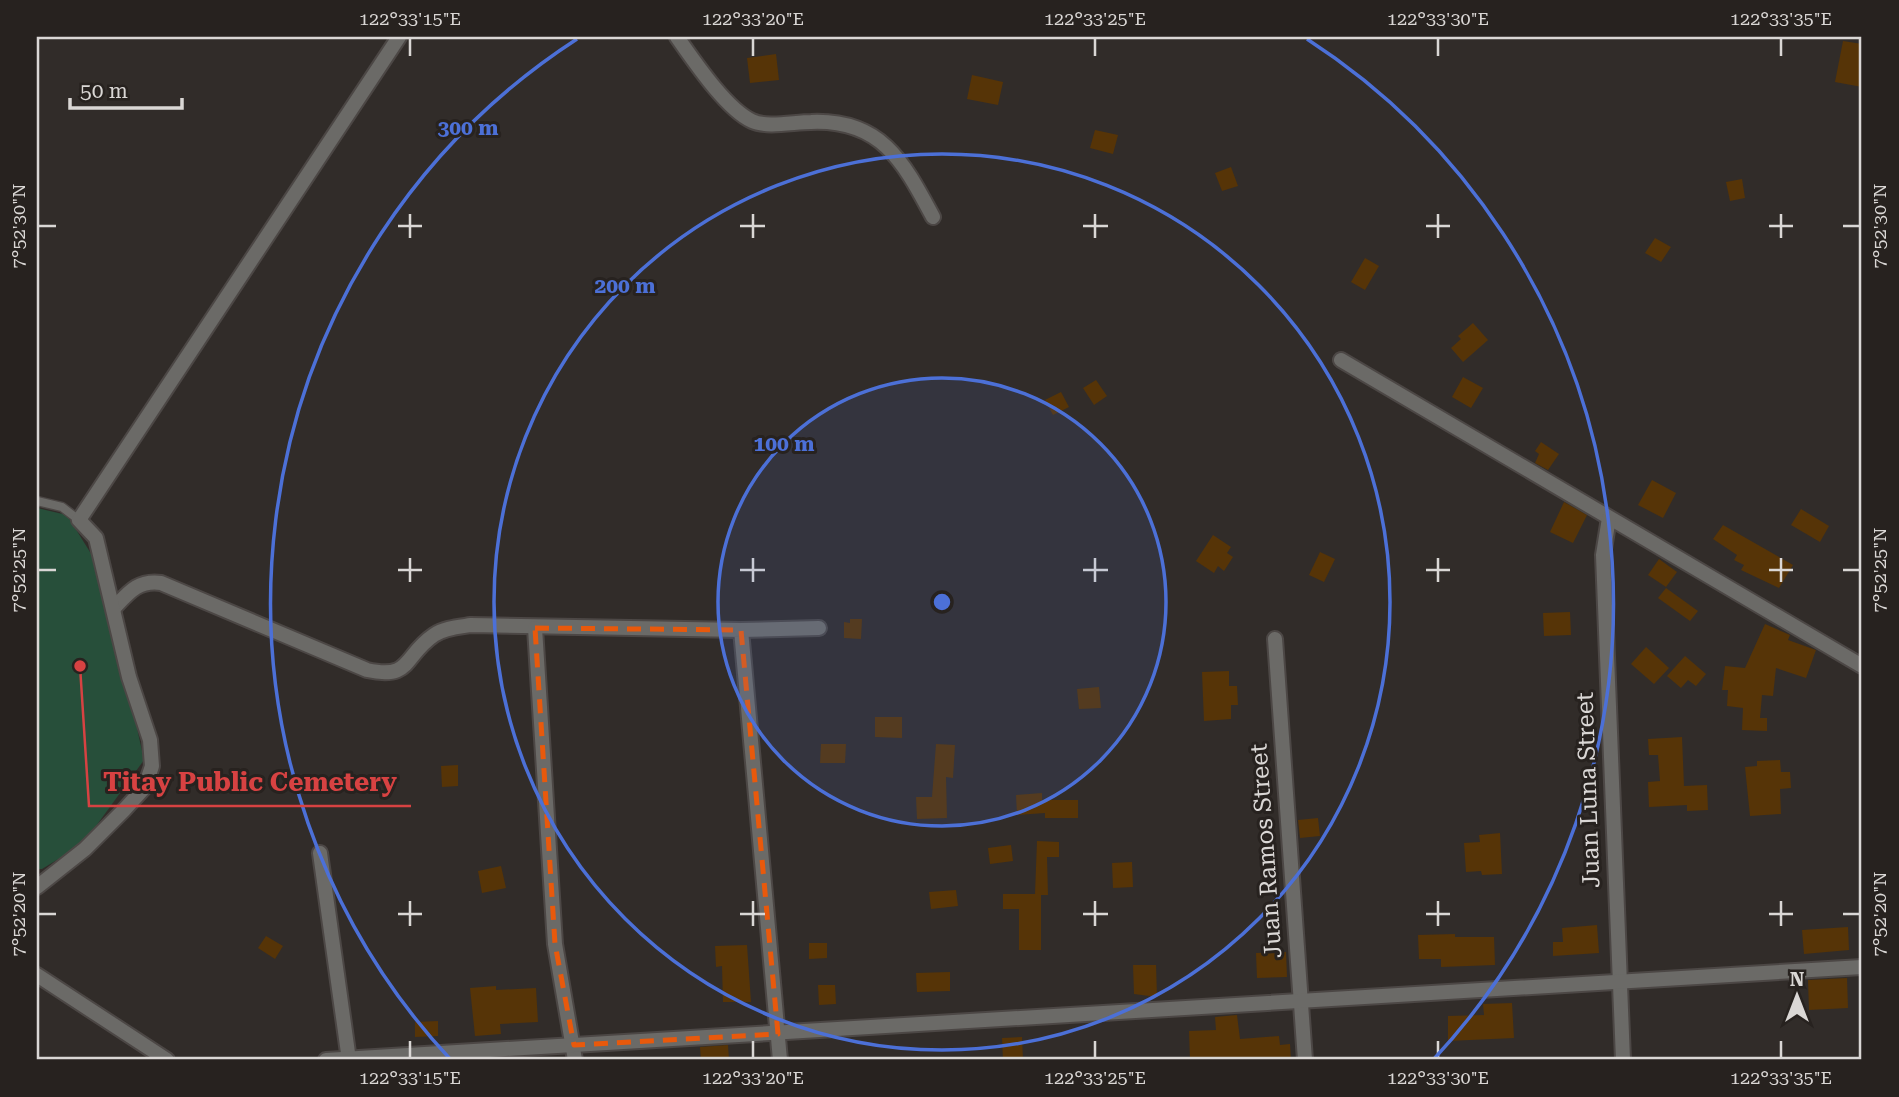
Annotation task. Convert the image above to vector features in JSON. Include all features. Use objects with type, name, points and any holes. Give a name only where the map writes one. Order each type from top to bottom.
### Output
[{"type":"street","points":[[37,887],[85,849],[145,788],[152,766],[150,740],[129,677],[96,538],[79,520],[399,37]]},
{"type":"street","points":[[677,37],[738,112],[754,122],[819,121],[862,130],[885,145],[903,162],[933,218]]},
{"type":"street","points":[[1340,359],[1862,666]]},
{"type":"street","name":"Juan Luna Street","points":[[1609,518],[1603,555],[1623,1060]]},
{"type":"street","points":[[114,608],[134,587],[146,581],[161,583],[256,626],[368,670],[386,674],[397,673],[434,635],[451,628],[471,625],[741,630],[819,628]]},
{"type":"street","points":[[535,628],[555,944],[575,1060]]},
{"type":"street","points":[[741,630],[780,1060]]},
{"type":"street","name":"Juan Ramos Street","points":[[1275,639],[1305,1060]]},
{"type":"street","points":[[320,853],[349,1059]]},
{"type":"street","points":[[326,1060],[778,1034],[1299,999],[1618,984],[1862,967]]},
{"type":"street","points":[[37,975],[167,1060]]},
{"type":"lane","points":[[37,501],[62,507],[79,520]]},
{"type":"highlighted area","points":[[535,628],[741,630],[778,1034],[574,1045],[555,944]]},
{"type":"green space","points":[[37,508],[67,515],[103,573],[144,760],[83,844],[42,869],[37,869]]},
{"type":"building","points":[[1843,41],[1862,44],[1862,87],[1835,82]]},
{"type":"building","points":[[776,54],[779,80],[750,83],[747,58]]},
{"type":"building","points":[[972,75],[1003,82],[998,105],[967,99]]},
{"type":"building","points":[[1095,130],[1118,135],[1113,154],[1090,148]]},
{"type":"building","points":[[1231,167],[1238,186],[1222,191],[1215,173]]},
{"type":"building","points":[[1742,179],[1745,198],[1730,201],[1726,182]]},
{"type":"building","points":[[1655,238],[1671,247],[1661,262],[1645,253]]},
{"type":"building","points":[[1365,258],[1379,266],[1365,290],[1351,282]]},
{"type":"building","points":[[1473,323],[1488,340],[1463,362],[1451,348],[1461,339],[1458,336]]},
{"type":"building","points":[[1463,377],[1483,388],[1471,408],[1452,397]]},
{"type":"building","points":[[1096,380],[1107,396],[1094,405],[1083,388]]},
{"type":"building","points":[[1061,392],[1069,407],[1053,415],[1045,400]]},
{"type":"building","points":[[1541,442],[1559,454],[1548,470],[1535,463],[1539,454],[1535,451]]},
{"type":"building","points":[[1652,480],[1676,493],[1663,518],[1638,505]]},
{"type":"building","points":[[1564,502],[1587,515],[1573,543],[1550,532]]},
{"type":"building","points":[[1801,509],[1829,526],[1820,542],[1791,525]]},
{"type":"building","points":[[1723,525],[1793,565],[1779,588],[1741,570],[1744,565],[1734,560],[1737,555],[1713,539]]},
{"type":"building","points":[[1213,535],[1231,547],[1227,553],[1233,557],[1224,571],[1218,566],[1214,573],[1196,561]]},
{"type":"building","points":[[1320,552],[1335,559],[1324,582],[1309,575]]},
{"type":"building","points":[[1659,559],[1677,572],[1666,587],[1648,575]]},
{"type":"building","points":[[1666,588],[1698,611],[1690,621],[1658,598]]},
{"type":"building","points":[[1570,612],[1571,635],[1544,636],[1543,613]]},
{"type":"building","points":[[850,619],[862,619],[861,639],[844,638],[844,622],[850,623]]},
{"type":"building","points":[[1765,624],[1790,635],[1788,640],[1816,650],[1806,678],[1776,668],[1773,696],[1762,695],[1760,718],[1767,718],[1767,731],[1742,730],[1743,708],[1727,706],[1728,690],[1722,690],[1725,666],[1745,668]]},
{"type":"building","points":[[1646,647],[1669,668],[1654,684],[1631,664]]},
{"type":"building","points":[[1685,656],[1706,674],[1696,686],[1688,680],[1681,688],[1667,676]]},
{"type":"building","points":[[1229,671],[1229,686],[1237,686],[1238,705],[1231,705],[1231,719],[1204,721],[1202,672]]},
{"type":"building","points":[[1099,687],[1101,708],[1079,709],[1077,689]]},
{"type":"building","points":[[875,717],[902,717],[902,738],[875,737]]},
{"type":"building","points":[[1682,737],[1684,786],[1707,785],[1708,810],[1687,811],[1687,805],[1649,807],[1648,782],[1660,781],[1658,755],[1649,755],[1648,739]]},
{"type":"building","points":[[821,744],[846,744],[845,763],[820,763]]},
{"type":"building","points":[[936,744],[955,745],[953,778],[946,777],[947,818],[917,819],[916,797],[932,797]]},
{"type":"building","points":[[1780,760],[1781,772],[1790,772],[1791,788],[1780,789],[1781,814],[1750,816],[1745,767],[1757,766],[1757,761]]},
{"type":"building","points":[[458,765],[458,786],[442,787],[441,766]]},
{"type":"building","points":[[1042,793],[1042,800],[1078,800],[1078,818],[1045,818],[1045,813],[1017,815],[1016,795]]},
{"type":"building","points":[[1318,818],[1320,836],[1300,838],[1298,820]]},
{"type":"building","points":[[1500,833],[1502,874],[1482,875],[1481,871],[1466,872],[1464,843],[1480,842],[1479,835]]},
{"type":"building","points":[[1037,841],[1059,842],[1059,857],[1047,857],[1048,895],[1041,895],[1041,950],[1019,950],[1019,909],[1003,909],[1003,894],[1035,894]]},
{"type":"building","points":[[1011,845],[1013,861],[990,864],[988,848]]},
{"type":"building","points":[[1132,862],[1133,887],[1113,888],[1112,863]]},
{"type":"building","points":[[501,866],[506,888],[482,893],[478,871]]},
{"type":"building","points":[[956,890],[958,906],[931,909],[929,892]]},
{"type":"building","points":[[1597,925],[1599,953],[1553,956],[1553,942],[1563,942],[1562,928]]},
{"type":"building","points":[[1848,927],[1849,950],[1804,954],[1802,930]]},
{"type":"building","points":[[1455,934],[1455,937],[1494,937],[1495,965],[1441,967],[1441,959],[1419,959],[1418,935]]},
{"type":"building","points":[[266,936],[283,946],[275,959],[258,948]]},
{"type":"building","points":[[809,943],[827,943],[827,958],[809,959]]},
{"type":"building","points":[[747,945],[751,1002],[723,1002],[722,966],[716,967],[715,946]]},
{"type":"building","points":[[1286,952],[1287,977],[1257,978],[1256,953]]},
{"type":"building","points":[[1133,965],[1156,965],[1157,997],[1134,994]]},
{"type":"building","points":[[950,972],[950,991],[917,992],[916,973]]},
{"type":"building","points":[[1847,978],[1848,1008],[1809,1010],[1808,980]]},
{"type":"building","points":[[818,985],[835,985],[836,1004],[819,1005]]},
{"type":"building","points":[[496,986],[496,990],[536,988],[538,1022],[500,1024],[501,1034],[475,1036],[470,988]]},
{"type":"building","points":[[1512,1003],[1514,1038],[1448,1041],[1448,1016],[1484,1015],[1483,1004]]},
{"type":"building","points":[[1237,1015],[1240,1039],[1279,1036],[1280,1045],[1290,1044],[1291,1060],[1190,1060],[1189,1031],[1216,1030],[1215,1017]]},
{"type":"building","points":[[438,1021],[438,1036],[415,1037],[415,1022]]},
{"type":"building","points":[[1022,1037],[1023,1060],[1003,1060],[1002,1038]]},
{"type":"building","points":[[728,1045],[729,1060],[701,1060],[700,1047]]},
{"type":"place","name":"Titay Public Cemetery","points":[[80,666]]}]
